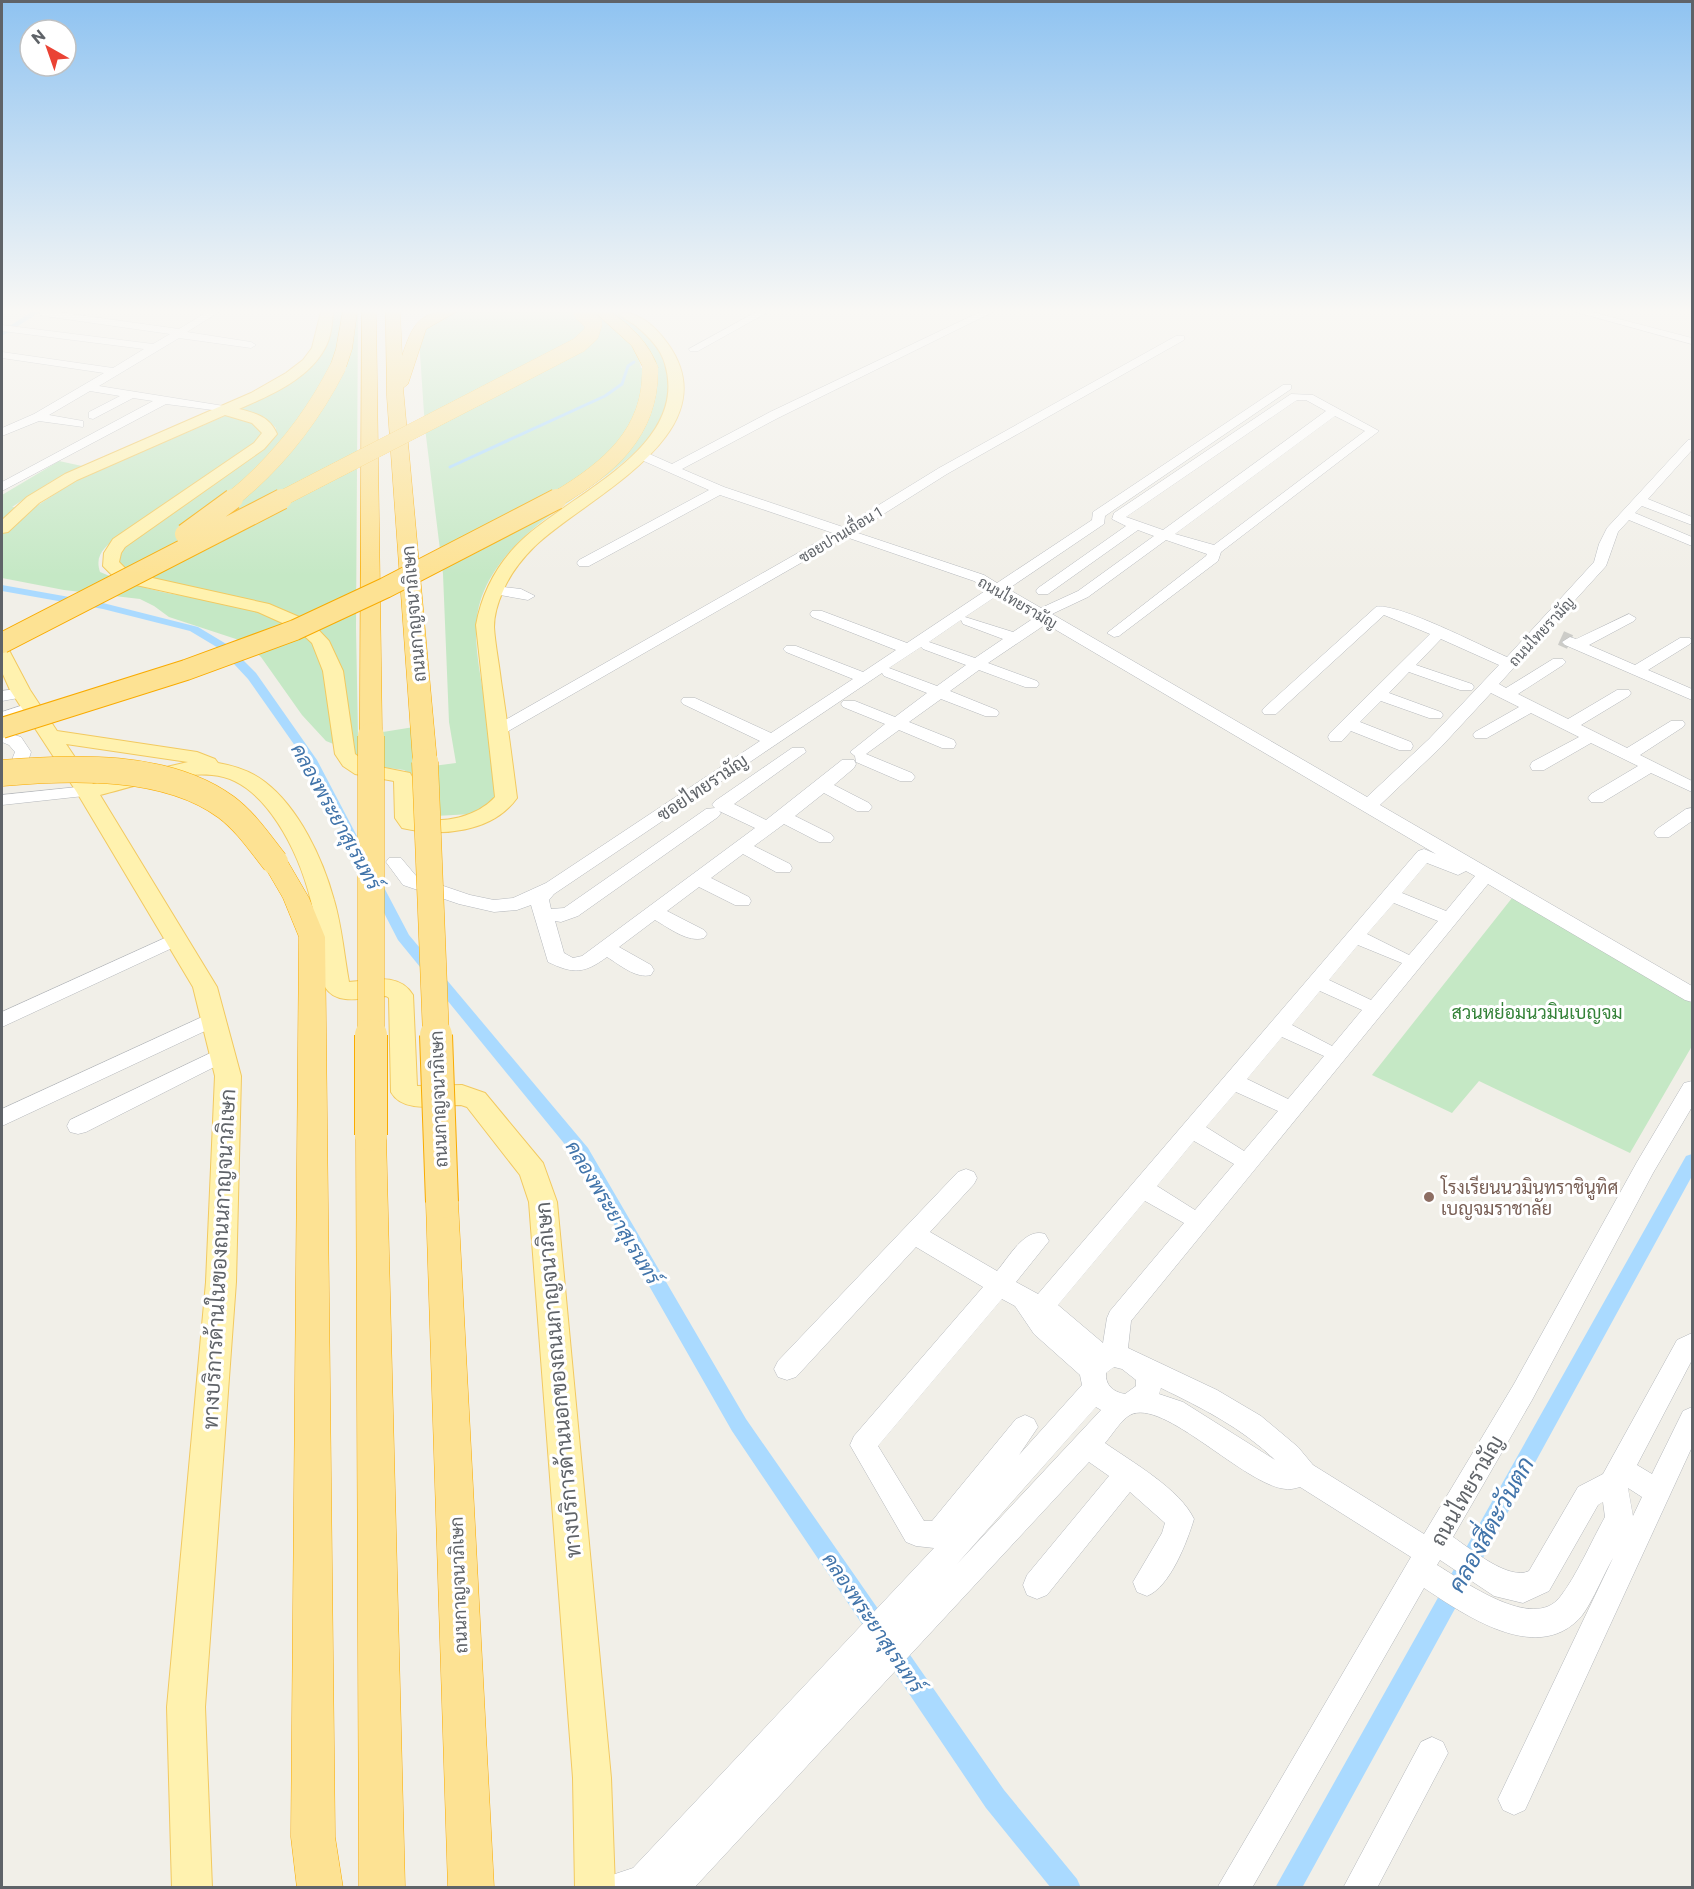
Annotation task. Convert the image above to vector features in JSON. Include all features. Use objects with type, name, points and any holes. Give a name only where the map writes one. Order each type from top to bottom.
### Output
[{"type":"highway","points":[[2,641],[132,568],[230,502],[262,473],[311,419],[321,400]]},
{"type":"highway","name":"ถนนกาญจนาภิเษก","points":[[369,400],[371,1135],[382,1887]]},
{"type":"highway","name":"ถนนกาญจนาภิเษก","points":[[395,400],[425,762],[471,1887]]},
{"type":"highway","points":[[2,641],[471,400]]},
{"type":"highway","points":[[2,728],[241,651],[296,630],[363,599],[544,505],[590,477],[629,439],[644,415],[647,400]]},
{"type":"highway","points":[[2,773],[45,768],[107,769],[180,784],[218,803],[248,827],[275,861],[296,898],[312,938],[313,1837],[320,1887]]},
{"type":"main road","points":[[2,528],[33,500],[71,477],[245,400]]},
{"type":"main road","points":[[224,410],[264,423],[270,434],[259,446],[119,543],[109,558],[116,572],[124,578],[151,585],[263,608],[309,628],[318,637],[325,651],[333,677],[341,709],[348,760],[354,767],[363,770],[403,777],[406,818],[410,823],[438,826],[481,817],[499,808],[506,798],[485,625],[494,590],[505,569],[527,543],[546,526],[641,455],[668,423],[677,400]]},
{"type":"main road","name":"ทางบริการด้านในของถนนกาญจนาภิเษก","points":[[2,654],[19,696],[52,736],[205,987],[228,1076],[221,1282],[186,1707],[192,1887]]},
{"type":"main road","points":[[52,736],[196,757],[222,769]]},
{"type":"main road","name":"ทางบริการด้านนอกของถนนกาญจนาภิเษก","points":[[87,791],[124,784],[170,771],[195,768],[222,769],[250,781],[271,796],[286,816],[306,854],[325,909],[337,987],[342,991],[391,987],[401,995],[404,1092],[411,1096],[462,1095],[476,1100],[533,1171],[543,1202],[592,1778],[596,1887]]},
{"type":"street","points":[[2,432],[38,417],[66,400]]},
{"type":"street","points":[[93,415],[121,400]]},
{"type":"street","points":[[6,483],[162,400]]},
{"type":"street","points":[[163,400],[224,410]]},
{"type":"street","points":[[672,469],[805,400]]},
{"type":"street","name":"ซอยปานเถื่อน 1","points":[[499,730],[845,532],[943,471],[1069,400]]},
{"type":"street","name":"ซอยไทยรามัญ","points":[[395,862],[410,881],[466,900],[494,906],[517,904],[547,890],[998,590],[1099,521],[1098,515],[1268,400]]},
{"type":"street","points":[[1214,550],[1122,522],[1119,516],[1289,400]]},
{"type":"street","points":[[1114,633],[1212,558],[1214,550],[1373,431],[1315,400]]},
{"type":"street","points":[[547,890],[539,899],[555,957],[565,964],[588,962],[823,786],[898,723],[938,693],[1022,634],[1076,603],[1083,594],[1334,411]]},
{"type":"street","points":[[38,417],[79,424]]},
{"type":"street","name":"ถนนไทยรามัญ","points":[[1369,805],[1490,686],[1545,628],[1602,563],[1609,536],[1692,443]]},
{"type":"street","name":"ถนนไทยรามัญ","points":[[641,455],[719,490],[979,578],[1369,805],[1480,875],[1692,995]]},
{"type":"street","points":[[584,562],[719,490]]},
{"type":"street","points":[[1640,501],[1692,520]]},
{"type":"street","points":[[1628,514],[1692,542]]},
{"type":"street","points":[[1043,591],[1135,526]]},
{"type":"street","points":[[494,590],[528,596]]},
{"type":"street","points":[[1270,711],[1381,610],[1397,614],[1439,633],[1475,650],[1480,658],[1507,667]]},
{"type":"street","points":[[817,614],[908,649]]},
{"type":"street","points":[[1574,641],[1629,618]]},
{"type":"street","points":[[968,621],[1022,634]]},
{"type":"street","points":[[1545,628],[1692,695]]},
{"type":"street","points":[[1336,737],[1439,633]]},
{"type":"street","points":[[1637,670],[1685,641]]},
{"type":"street","points":[[928,646],[1030,684]]},
{"type":"street","points":[[791,650],[864,678]]},
{"type":"street","points":[[1507,694],[1558,662]]},
{"type":"street","points":[[1405,666],[1466,687]]},
{"type":"street","points":[[890,673],[991,713]]},
{"type":"street","points":[[1490,686],[1692,786]]},
{"type":"street","points":[[1569,725],[1623,693]]},
{"type":"street","points":[[1377,694],[1435,715]]},
{"type":"street","points":[[2,717],[19,696]]},
{"type":"street","points":[[689,701],[772,741]]},
{"type":"street","points":[[849,704],[948,744]]},
{"type":"street","points":[[1481,735],[1532,706]]},
{"type":"street","points":[[1349,724],[1405,746]]},
{"type":"street","points":[[1628,755],[1677,724]]},
{"type":"street","points":[[2,736],[15,741],[23,752],[18,767],[2,780]]},
{"type":"street","points":[[1538,766],[1592,736]]},
{"type":"street","points":[[798,752],[721,805],[825,838]]},
{"type":"street","points":[[856,758],[906,777]]},
{"type":"street","points":[[1597,798],[1650,766]]},
{"type":"street","points":[[823,786],[864,807]]},
{"type":"street","points":[[2,801],[87,791]]},
{"type":"street","points":[[543,914],[561,916],[572,912],[712,813]]},
{"type":"street","points":[[1664,833],[1692,813]]},
{"type":"street","points":[[741,846],[783,868]]},
{"type":"street","points":[[671,1887],[783,1751],[963,1550],[1102,1369],[1119,1318],[1480,875],[1424,855],[1142,1188],[1032,1302]]},
{"type":"street","points":[[698,879],[741,901]]},
{"type":"street","points":[[1391,895],[1438,915]]},
{"type":"street","points":[[654,912],[697,934]]},
{"type":"street","points":[[1356,937],[1401,957]]},
{"type":"street","points":[[2,1020],[176,939]]},
{"type":"street","points":[[606,948],[644,970]]},
{"type":"street","points":[[1317,982],[1364,1004]]},
{"type":"street","points":[[2,1118],[213,1019]]},
{"type":"street","points":[[1279,1027],[1323,1049]]},
{"type":"street","points":[[78,1126],[221,1054]]},
{"type":"street","points":[[1233,1081],[1279,1103]]},
{"type":"street","name":"ถนนไทยรามัญ","points":[[1233,1887],[1434,1559],[1645,1168],[1692,1089]]},
{"type":"street","points":[[1192,1129],[1236,1156]]},
{"type":"street","points":[[787,1369],[966,1178]]},
{"type":"street","points":[[1142,1188],[1185,1214]]},
{"type":"street","points":[[913,1234],[1032,1302],[1043,1327],[1102,1369],[1106,1400],[1174,1410],[1264,1468],[1286,1477],[1303,1474]]},
{"type":"street","points":[[1025,1427],[938,1535],[916,1533],[863,1445],[1037,1241]]},
{"type":"street","points":[[1102,1369],[1129,1358],[1142,1367],[1201,1396],[1274,1440],[1294,1459],[1303,1474],[1434,1559],[1485,1574],[1504,1586],[1523,1589],[1539,1581],[1588,1496],[1616,1476],[1686,1348],[1692,1344]]},
{"type":"street","points":[[963,1550],[991,1547],[1087,1445],[1131,1402],[1145,1394],[1149,1381],[1142,1367]]},
{"type":"street","points":[[1514,1799],[1692,1419]]},
{"type":"street","points":[[1087,1445],[1170,1507],[1180,1519],[1174,1539],[1148,1582]]},
{"type":"street","points":[[1037,1585],[1128,1474]]},
{"type":"street","points":[[1434,1559],[1469,1601],[1501,1616],[1530,1623],[1550,1623],[1570,1608],[1619,1518],[1616,1476]]},
{"type":"street","points":[[1616,1476],[1658,1492]]},
{"type":"street","points":[[621,1887],[643,1881],[783,1751]]},
{"type":"street","points":[[1359,1887],[1432,1753]]},
{"type":"green space","points":[[257,400],[357,400],[356,628],[358,736],[414,727],[418,768],[456,763],[449,722],[443,574],[423,400],[669,400],[660,422],[644,443],[623,462],[524,537],[505,557],[484,591],[477,617],[476,645],[492,758],[495,801],[472,814],[417,817],[415,777],[404,770],[365,765],[353,753],[349,708],[330,648],[306,622],[275,607],[194,590],[119,569],[115,555],[120,547],[275,434],[276,428],[268,421],[240,411]]},
{"type":"green space","points":[[227,415],[252,422],[265,432],[261,441],[115,539],[100,555],[100,572],[162,592],[268,614],[304,633],[314,646],[327,682],[336,745],[326,741],[302,715],[261,657],[242,641],[169,617],[140,599],[64,590],[2,578],[2,495],[59,461],[82,466],[52,481],[12,507],[32,509],[75,481]]},
{"type":"green space","name":"สวนหย่อมนวมินเบญจม","points":[[1512,898],[1692,1003],[1692,1046],[1630,1153],[1479,1081],[1452,1113],[1372,1075]]},
{"type":"waterway","points":[[450,467],[596,400]]},
{"type":"waterway","name":"คลองพระยาสุเรนทร์","points":[[2,588],[103,606],[194,629],[224,647],[252,676],[311,760],[403,937],[582,1153],[739,1425],[995,1799],[1068,1888]]},
{"type":"waterway","name":"คลองสี่ตะวันตก","points":[[1288,1888],[1692,1161]]},
{"type":"tunnel","points":[[1561,638],[1570,642]]},
{"type":"place","name":"โรงเรียนนวมินทราชินูทิศ เบญจมราชาลัย","points":[[1429,1197]]}]
